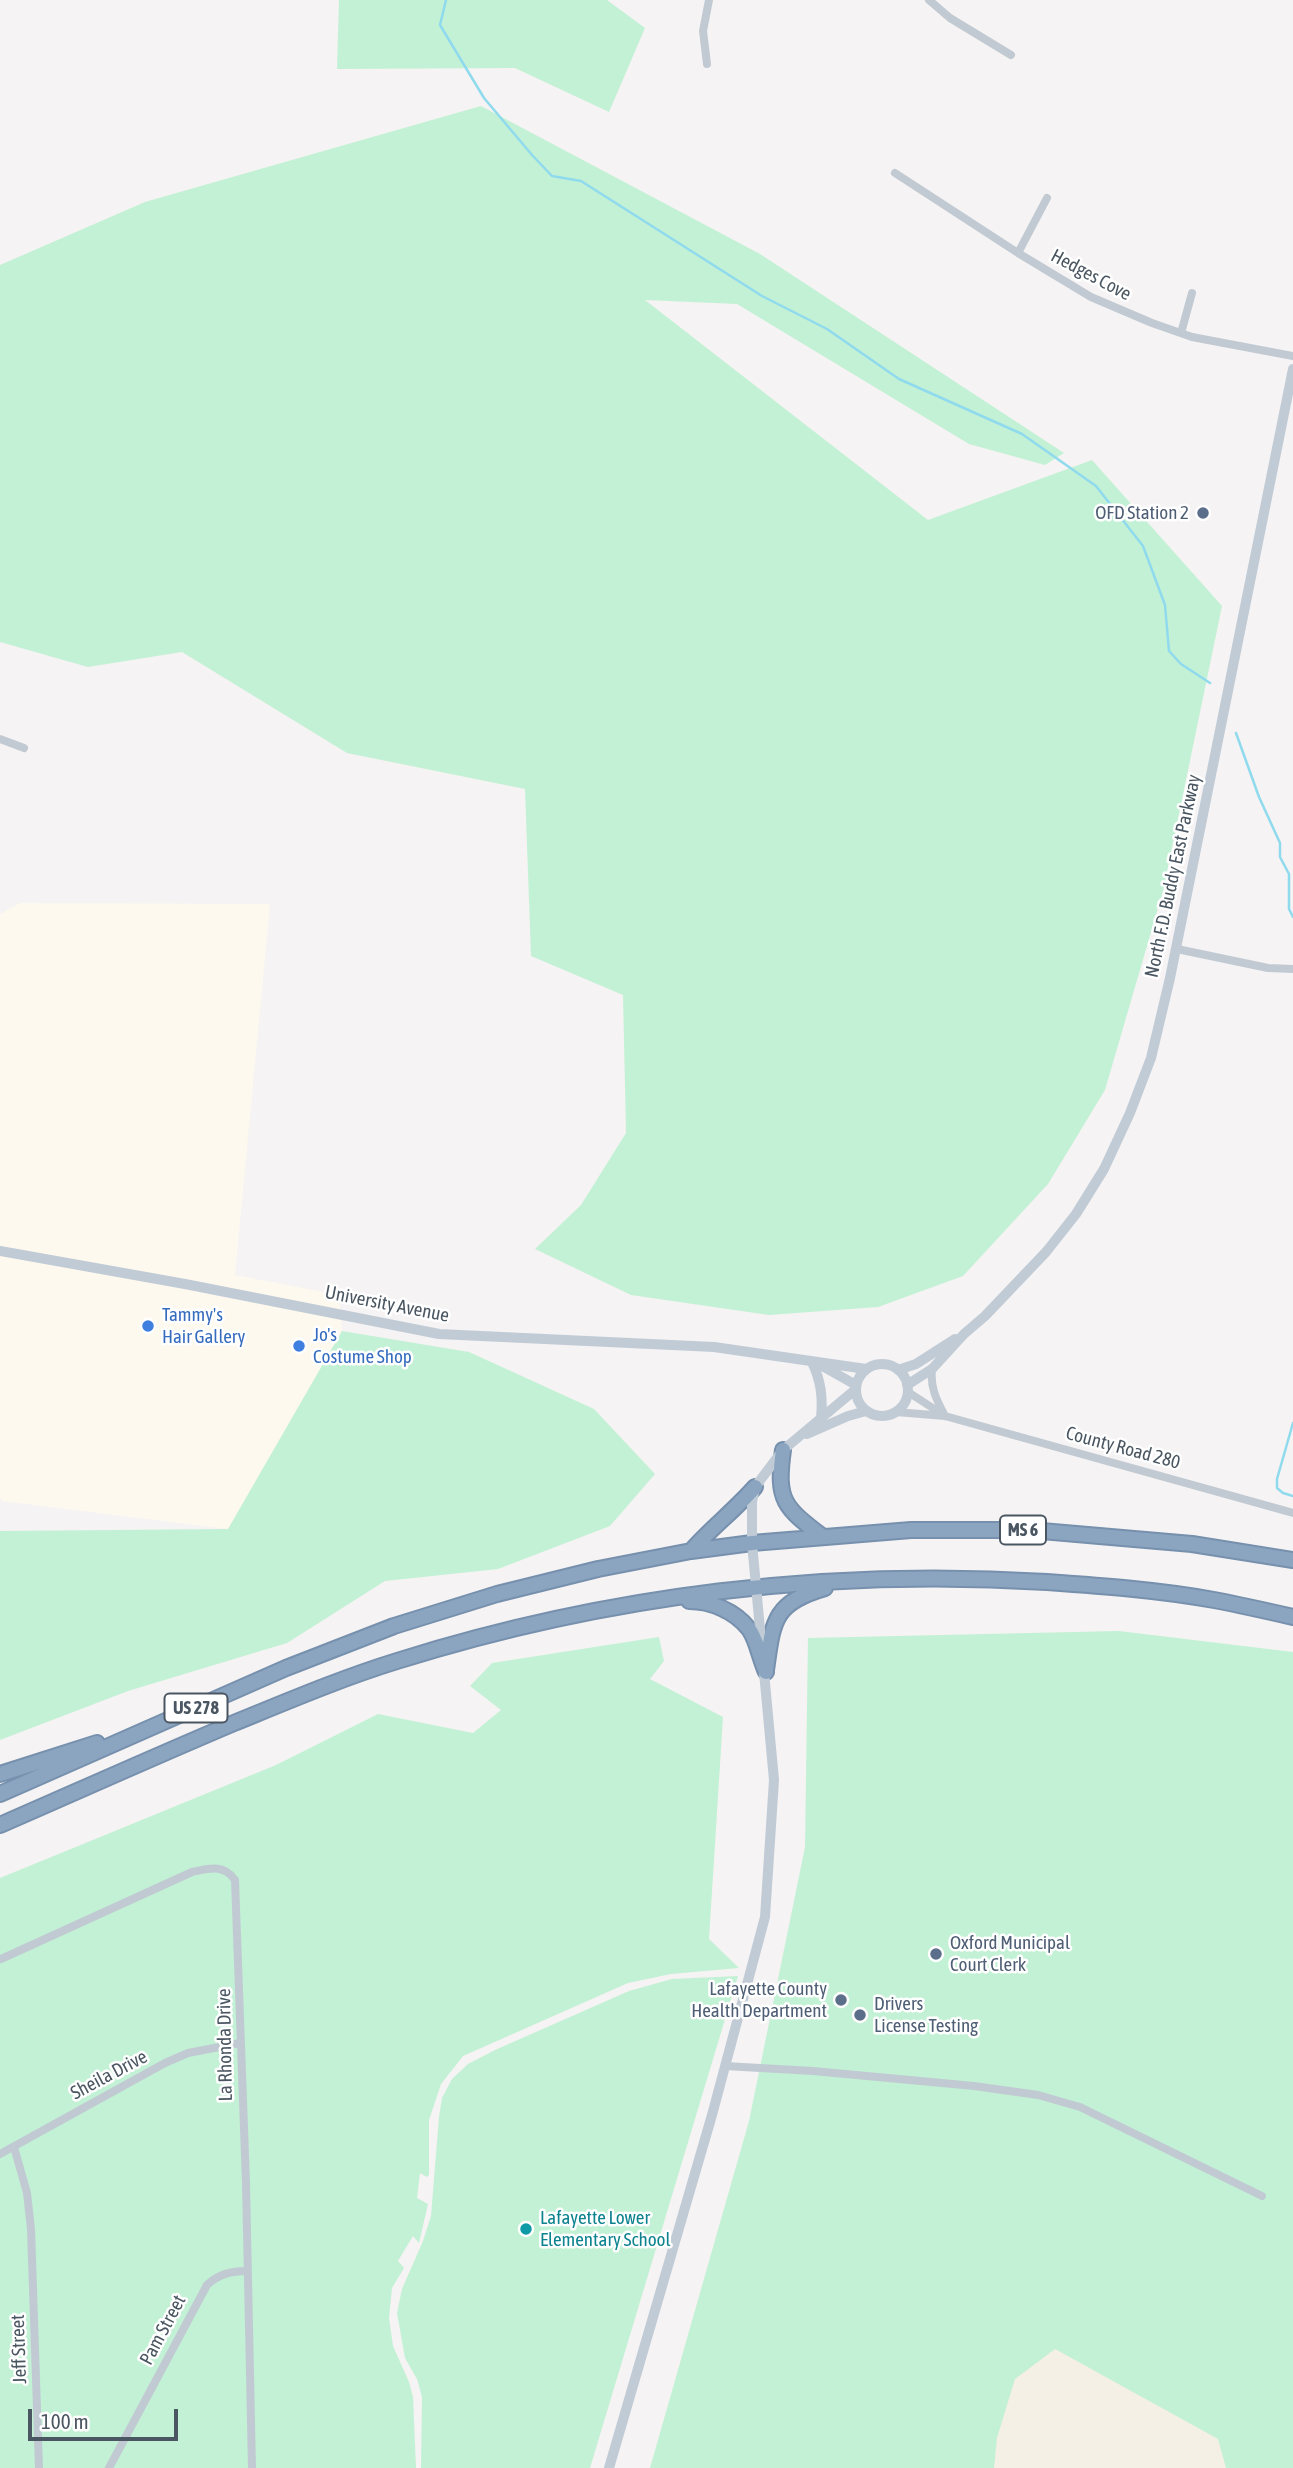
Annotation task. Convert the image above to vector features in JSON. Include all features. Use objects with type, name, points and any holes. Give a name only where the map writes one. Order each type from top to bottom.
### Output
[{"type":"highway","points":[[783,1450],[779,1477],[786,1505],[823,1537]]},
{"type":"highway","points":[[691,1551],[733,1512],[755,1487]]},
{"type":"highway","name":"MS 6","points":[[752,1543],[911,1530],[1030,1530],[1192,1544],[1293,1560]]},
{"type":"highway","name":"US 278","points":[[0,1794],[286,1668],[394,1626],[497,1594],[598,1569],[691,1551],[752,1543]]},
{"type":"highway","points":[[757,1586],[854,1579],[976,1577],[1098,1586],[1212,1600],[1293,1617]]},
{"type":"highway","points":[[766,1672],[772,1626],[784,1607],[803,1594],[854,1579]]},
{"type":"highway","name":"US 278","points":[[0,1825],[301,1695],[395,1661],[576,1614],[757,1586]]},
{"type":"highway","points":[[635,1603],[701,1601],[718,1605],[749,1629],[766,1672]]},
{"type":"highway","points":[[0,1774],[171,1718]]},
{"type":"street","points":[[707,64],[704,31],[709,0]]},
{"type":"street","points":[[929,0],[950,18],[1011,55]]},
{"type":"street","name":"Hedges Cove","points":[[895,173],[1018,254],[1091,297],[1181,333],[1293,356]]},
{"type":"street","points":[[1018,254],[1047,198]]},
{"type":"street","points":[[1181,333],[1192,293]]},
{"type":"street","name":"North F.D. Buddy East Parkway","points":[[964,1334],[985,1316],[1046,1252],[1076,1214],[1104,1169],[1130,1113],[1151,1058],[1177,949],[1293,369]]},
{"type":"street","points":[[0,739],[24,748]]},
{"type":"street","points":[[1177,949],[1268,968],[1293,969]]},
{"type":"street","name":"University Avenue","points":[[0,1251],[239,1294],[439,1334],[715,1347],[866,1369]]},
{"type":"street","points":[[896,1412],[902,1407],[908,1389],[964,1334]]},
{"type":"street","points":[[609,2468],[725,2066],[765,1917],[774,1780],[752,1543],[751,1502],[755,1487],[783,1450],[856,1387],[866,1369],[882,1364],[898,1370],[916,1364],[964,1334]]},
{"type":"street","points":[[812,1362],[821,1380],[821,1418]]},
{"type":"street","name":"University Avenue","points":[[812,1362],[856,1387]]},
{"type":"street","points":[[932,1368],[930,1382],[945,1416]]},
{"type":"street","points":[[898,1370],[908,1389],[945,1416]]},
{"type":"street","points":[[856,1387],[856,1397],[866,1411]]},
{"type":"street","points":[[802,1436],[866,1411],[881,1416],[896,1412],[945,1416]]},
{"type":"street","name":"County Road 280","points":[[945,1416],[1293,1513]]},
{"type":"street","name":"La Rhonda Drive","points":[[1,1959],[187,1874],[208,1868],[220,1868],[229,1872],[235,1880],[252,2468]]},
{"type":"street","name":"Sheila Drive","points":[[0,2154],[165,2063],[188,2053],[240,2043]]},
{"type":"street","points":[[725,2066],[813,2071],[974,2086],[1038,2095],[1080,2107],[1262,2196]]},
{"type":"street","name":"Jeff Street","points":[[14,2147],[27,2193],[31,2230],[39,2468]]},
{"type":"street","name":"Pam Street","points":[[108,2468],[207,2285],[215,2277],[231,2271],[247,2271]]},
{"type":"shaded area","points":[[20,903],[270,904],[235,1275],[339,1295],[342,1331],[228,1529],[2,1501],[0,1497],[0,914]]},
{"type":"green space","points":[[339,0],[607,0],[645,28],[609,112],[515,68],[337,69]]},
{"type":"green space","points":[[481,106],[760,254],[1064,453],[1045,465],[969,444],[737,304],[645,300],[928,520],[1092,460],[1222,606],[1163,891],[1105,1090],[1048,1184],[963,1276],[878,1307],[769,1315],[631,1295],[535,1249],[581,1205],[626,1133],[623,995],[531,956],[525,789],[347,753],[182,652],[88,667],[0,642],[0,265],[145,202]]},
{"type":"green space","points":[[342,1331],[469,1352],[594,1409],[655,1474],[610,1526],[498,1569],[385,1581],[287,1643],[128,1691],[0,1740],[0,1531],[228,1529]]},
{"type":"green space","points":[[1119,1631],[1293,1652],[1293,2468],[650,2468],[749,2121],[805,1847],[808,1638]]},
{"type":"green space","points":[[659,1637],[664,1661],[650,1679],[723,1717],[709,1939],[739,1968],[671,1974],[628,1983],[463,2056],[441,2084],[429,2120],[429,2175],[427,2177],[420,2173],[417,2198],[428,2204],[419,2243],[413,2236],[398,2261],[404,2268],[392,2288],[389,2318],[393,2346],[413,2397],[416,2468],[0,2468],[0,1878],[276,1765],[378,1714],[473,1733],[501,1710],[470,1686],[492,1663]]},
{"type":"green space","points":[[738,1976],[590,2468],[421,2468],[422,2397],[417,2379],[405,2358],[397,2313],[402,2289],[431,2216],[439,2117],[442,2098],[452,2079],[468,2064],[495,2050],[629,1991],[672,1979]]},
{"type":"sand","points":[[1055,2349],[1218,2439],[1226,2468],[994,2468],[997,2438],[1015,2379]]},
{"type":"waterway","points":[[446,0],[440,25],[484,98],[552,176],[581,181],[762,296],[827,329],[899,379],[1022,434],[1096,486],[1143,546],[1165,605],[1169,651],[1181,664],[1210,683]]},
{"type":"waterway","points":[[1236,733],[1259,797],[1280,843],[1280,857],[1289,874],[1289,909],[1293,917]]},
{"type":"waterway","points":[[1293,1423],[1277,1479],[1277,1488],[1293,1496]]},
{"type":"place","name":"OFD Station 2","points":[[1203,513]]},
{"type":"place","name":"Tammy's Hair Gallery","points":[[148,1326]]},
{"type":"place","name":"Jo's Costume Shop","points":[[299,1346]]},
{"type":"place","name":"Oxford Municipal Court Clerk","points":[[936,1954]]},
{"type":"place","name":"Lafayette County Health Department","points":[[841,2000]]},
{"type":"place","name":"Drivers License Testing","points":[[860,2015]]},
{"type":"place","name":"Lafayette Lower Elementary School","points":[[526,2229]]}]
